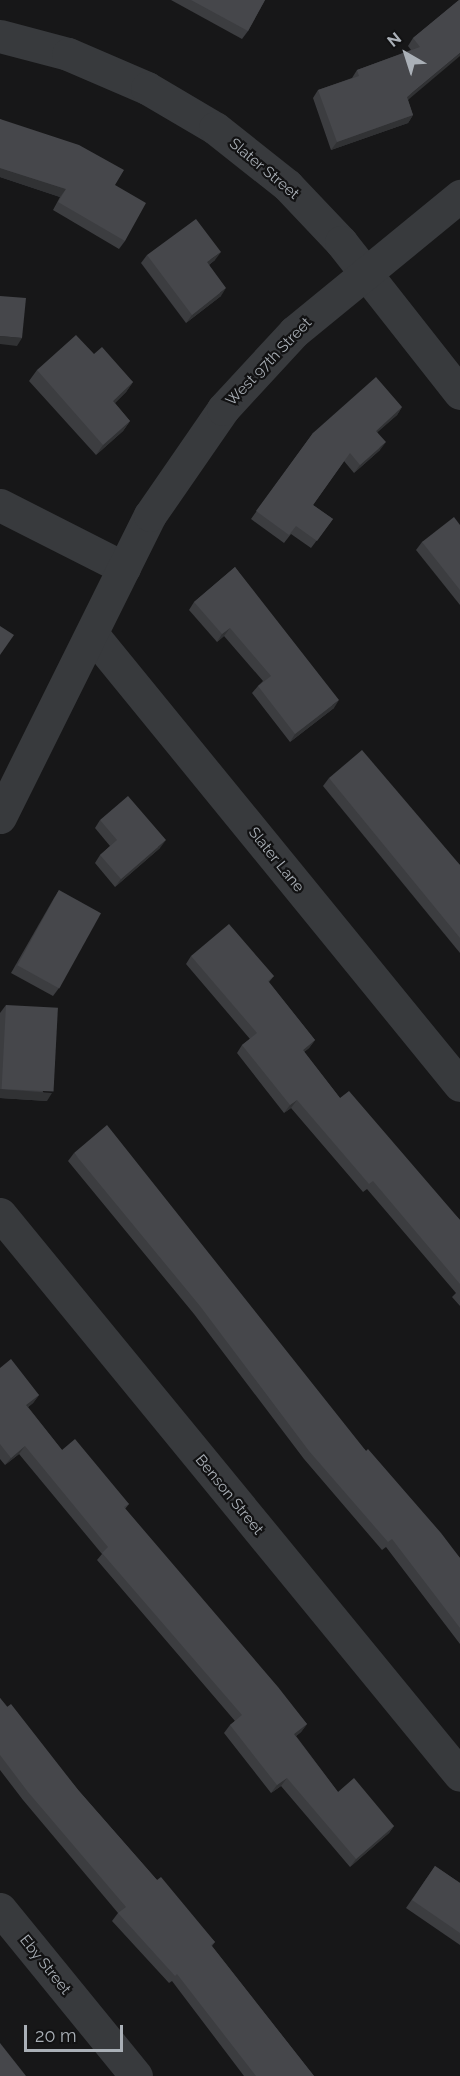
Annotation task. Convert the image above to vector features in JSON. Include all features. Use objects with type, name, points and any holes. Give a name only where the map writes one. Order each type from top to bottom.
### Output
[{"type":"street","name":"Slater Street","points":[[0,36],[68,54],[147,88],[216,128],[287,185],[364,273],[460,393]]},
{"type":"street","name":"West 97th Street","points":[[0,817],[124,568],[176,474],[223,409],[294,332],[460,196]]},
{"type":"street","points":[[0,505],[124,568]]},
{"type":"street","name":"Slater Lane","points":[[92,634],[460,1085]]},
{"type":"street","name":"Benson Street","points":[[0,1214],[460,1774]]},
{"type":"street","name":"Eby Street","points":[[0,1909],[136,2076]]},
{"type":"building","points":[[191,0],[265,0],[248,31]]},
{"type":"building","points":[[459,0],[460,53],[407,97],[413,115],[337,142],[318,90],[359,76],[357,70],[420,47],[413,38]]},
{"type":"building","points":[[0,119],[79,145],[124,170],[115,185],[146,203],[125,241],[58,202],[66,189],[0,168]]},
{"type":"building","points":[[196,219],[221,252],[207,262],[226,288],[192,315],[147,255]]},
{"type":"building","points":[[0,296],[26,298],[22,338],[0,336]]},
{"type":"building","points":[[76,335],[94,354],[102,347],[133,382],[113,401],[130,421],[103,445],[37,370]]},
{"type":"building","points":[[376,377],[402,407],[376,431],[386,442],[360,465],[350,453],[313,505],[333,519],[317,541],[296,526],[289,535],[256,511],[313,433]]},
{"type":"building","points":[[454,517],[460,525],[460,590],[422,542]]},
{"type":"building","points":[[235,567],[339,700],[295,734],[258,686],[271,676],[230,628],[222,634],[194,602]]},
{"type":"building","points":[[0,626],[14,635],[0,655]]},
{"type":"building","points":[[362,750],[460,865],[460,938],[329,778]]},
{"type":"building","points":[[128,796],[166,840],[121,879],[100,855],[117,840],[100,820]]},
{"type":"building","points":[[59,890],[101,913],[59,988],[17,965]]},
{"type":"building","points":[[229,924],[274,976],[268,981],[315,1040],[303,1050],[340,1098],[349,1091],[460,1220],[460,1284],[373,1181],[369,1184],[297,1100],[290,1105],[242,1045],[257,1033],[191,956]]},
{"type":"building","points":[[6,1005],[58,1008],[54,1092],[2,1089]]},
{"type":"building","points":[[107,1125],[366,1451],[368,1449],[460,1558],[460,1628],[392,1539],[388,1542],[309,1451],[200,1306],[74,1153]]},
{"type":"building","points":[[11,1359],[39,1395],[26,1405],[62,1450],[75,1439],[129,1504],[124,1507],[307,1724],[294,1734],[338,1792],[354,1778],[394,1826],[356,1859],[287,1778],[277,1785],[230,1725],[242,1715],[102,1553],[108,1547],[25,1446],[11,1458],[0,1444],[0,1368]]},
{"type":"building","points":[[0,1698],[7,1707],[11,1704],[79,1791],[157,1880],[161,1877],[215,1942],[211,1945],[314,2076],[256,2076],[177,1974],[175,1976],[118,1913],[126,1907],[28,1792],[0,1755]]},
{"type":"building","points":[[435,1866],[460,1883],[460,1933],[412,1900]]},
{"type":"building","points":[[0,2043],[26,2076],[0,2076]]}]
